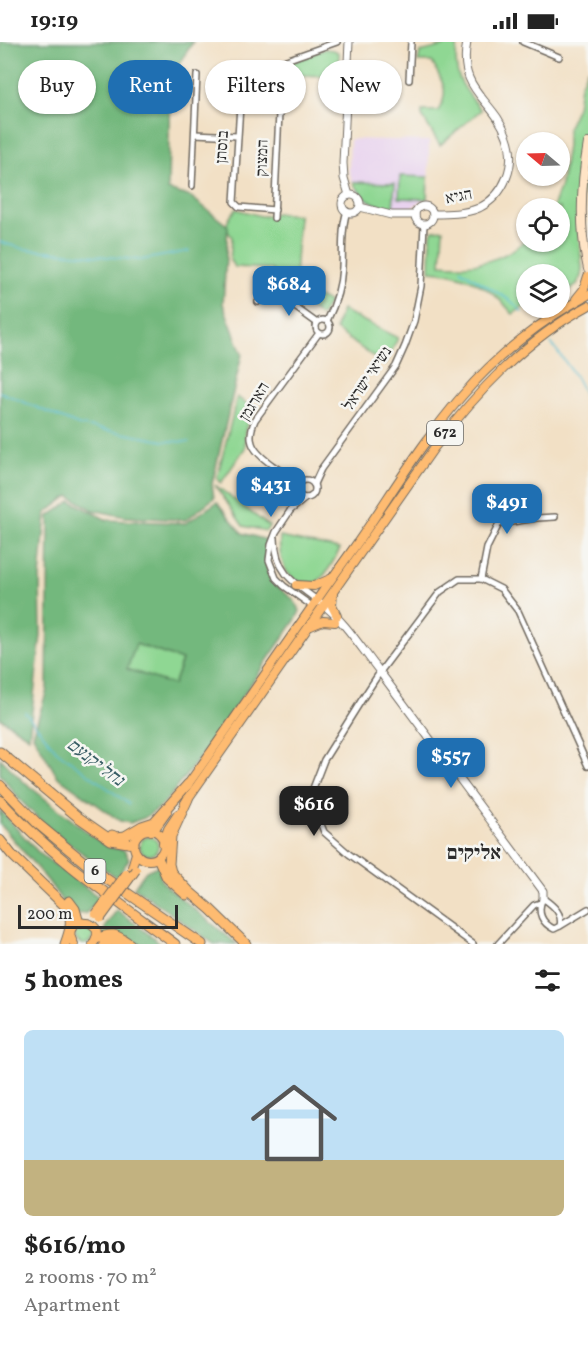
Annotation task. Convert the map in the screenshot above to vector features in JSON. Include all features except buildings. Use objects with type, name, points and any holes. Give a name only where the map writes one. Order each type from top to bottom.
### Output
[{"type":"highway","points":[[0,752],[78,818],[111,840],[135,848]]},
{"type":"highway","points":[[78,818],[107,834],[117,837],[125,836],[154,822],[188,784]]},
{"type":"highway","name":"6","points":[[0,785],[38,824],[95,871],[202,944]]},
{"type":"highway","points":[[188,799],[171,836],[169,864],[171,872],[244,942]]},
{"type":"highway","name":"6","points":[[0,800],[40,841],[73,869],[175,944]]},
{"type":"highway","points":[[0,835],[67,899],[81,922]]},
{"type":"highway","points":[[0,840],[12,855],[65,906],[71,919],[70,942]]},
{"type":"highway","points":[[158,858],[167,878],[175,886],[244,942]]},
{"type":"highway","points":[[97,939],[111,934],[117,935],[130,944]]},
{"type":"highway","points":[[97,939],[123,944]]},
{"type":"main road","points":[[588,143],[582,218],[584,250],[588,268]]},
{"type":"main road","points":[[572,304],[584,289],[588,276]]},
{"type":"main road","name":"672","points":[[158,858],[162,854],[168,829],[308,628],[330,579],[417,453],[483,373],[510,349],[588,295]]},
{"type":"main road","name":"672","points":[[135,848],[137,838],[141,833],[151,831],[157,826],[318,606],[334,591],[434,448],[470,404],[513,359],[565,319],[588,306]]},
{"type":"main road","points":[[296,585],[314,586],[330,579]]},
{"type":"main road","points":[[308,628],[319,622],[336,619],[332,606],[334,591]]},
{"type":"main road","points":[[151,831],[159,835],[164,843]]},
{"type":"main road","points":[[135,848],[139,856],[147,860]]},
{"type":"main road","points":[[134,868],[135,848]]},
{"type":"main road","points":[[70,942],[72,928],[98,916],[134,868],[147,860],[158,858]]},
{"type":"main road","points":[[97,939],[98,916]]},
{"type":"main road","points":[[81,922],[91,924],[97,939]]},
{"type":"street","name":"בוסתן","points":[[284,60],[337,42]]},
{"type":"street","points":[[349,42],[343,163],[349,195]]},
{"type":"street","points":[[409,80],[411,42]]},
{"type":"street","name":"הגיא","points":[[433,214],[451,214],[479,208],[500,191],[510,166],[511,152],[501,122],[475,90],[468,77],[465,60],[467,42]]},
{"type":"street","points":[[523,42],[559,57]]},
{"type":"street","points":[[192,186],[197,75]]},
{"type":"street","name":"בוסתן","points":[[239,114],[234,203],[239,207],[274,210]]},
{"type":"street","name":"המצוק","points":[[274,218],[279,114]]},
{"type":"street","points":[[195,134],[237,136]]},
{"type":"street","points":[[349,195],[359,199],[360,207]]},
{"type":"street","points":[[327,321],[335,306],[341,284],[347,211],[343,204],[349,195]]},
{"type":"street","points":[[425,206],[430,208],[433,214],[430,222],[424,224],[417,220],[415,215],[417,209],[425,206]]},
{"type":"street","points":[[347,211],[354,212],[360,207]]},
{"type":"street","points":[[360,207],[391,215],[415,215]]},
{"type":"street","name":"נשיאי ישראל","points":[[290,511],[314,493],[314,484],[321,469],[396,366],[414,321],[421,286],[424,224]]},
{"type":"street","points":[[258,302],[269,290],[317,323]]},
{"type":"street","points":[[317,323],[327,321]]},
{"type":"street","points":[[317,323],[317,329],[324,334],[329,331],[330,324],[327,321]]},
{"type":"street","name":"הארגמן","points":[[303,481],[292,479],[258,453],[252,444],[251,433],[255,420],[320,333]]},
{"type":"street","name":"נשיאי ישראל","points":[[318,606],[284,586],[273,572],[269,552],[275,535],[290,511],[303,481],[321,469]]},
{"type":"street","name":"הארגמן","points":[[292,479],[297,491]]},
{"type":"street","points":[[303,481],[314,484]]},
{"type":"street","points":[[297,491],[301,497],[306,498]]},
{"type":"street","points":[[481,579],[487,548],[499,524],[537,518],[555,518]]},
{"type":"street","points":[[275,535],[276,552],[284,574],[348,630],[543,891],[539,910],[542,920],[554,929],[588,909]]},
{"type":"street","points":[[473,944],[350,854],[324,832],[312,791],[324,760],[380,672],[440,592],[459,579],[481,579],[501,589],[518,611],[588,766]]},
{"type":"street","points":[[542,901],[556,909],[562,920],[560,926]]},
{"type":"street","points":[[498,944],[534,905],[542,901]]},
{"type":"shaded area","points":[[350,139],[429,141],[428,200],[403,210],[380,208],[363,199],[356,190],[349,171]]},
{"type":"green space","points":[[0,42],[193,42],[182,60],[108,60],[108,114],[169,114],[168,190],[191,197],[228,226],[223,304],[242,354],[212,484],[214,498],[186,520],[126,517],[93,510],[69,496],[46,513],[40,577],[41,635],[29,737],[0,718]]},
{"type":"green space","points":[[444,42],[458,42],[457,71],[468,94],[481,110],[440,145],[422,116],[422,111],[438,111],[444,97],[444,86],[432,62],[418,62],[420,52],[444,46]]},
{"type":"green space","points":[[325,49],[339,53],[339,60],[318,60],[318,76],[306,75],[306,60],[298,60]]},
{"type":"green space","points":[[588,68],[588,121],[578,226],[582,268],[577,284],[570,290],[570,264],[516,264],[516,312],[513,314],[495,296],[476,283],[455,275],[430,271],[433,230],[443,229],[441,264],[475,264],[497,258],[516,248],[516,252],[570,252],[570,198],[556,198],[561,186],[570,186],[570,132],[567,132],[567,129],[577,107],[580,86]]},
{"type":"green space","points":[[400,176],[428,177],[427,199],[399,198]]},
{"type":"green space","points":[[353,182],[395,183],[393,208],[369,200],[360,193]]},
{"type":"green space","points":[[236,209],[261,216],[276,213],[299,215],[295,278],[305,290],[329,302],[321,316],[274,284],[279,276],[270,269],[235,267],[230,261],[232,237],[227,226]]},
{"type":"green space","points":[[342,310],[398,338],[385,365],[336,330]]},
{"type":"green space","points":[[237,397],[254,409],[245,432],[245,448],[221,483],[217,478]]},
{"type":"green space","points":[[215,485],[269,526],[266,531],[243,526]]},
{"type":"green space","points":[[71,501],[107,520],[186,523],[217,502],[242,533],[267,540],[266,563],[269,575],[277,586],[294,600],[300,611],[201,756],[162,806],[144,818],[130,823],[120,821],[57,776],[33,735],[47,690],[49,516]],"holes":[[[136,644],[182,660],[173,685],[127,669]]]},
{"type":"green space","points":[[280,537],[340,549],[322,578],[315,583],[304,582],[297,580],[287,572],[281,558]]},
{"type":"green space","points":[[136,644],[182,660],[173,685],[127,669]]},
{"type":"green space","points":[[0,758],[24,782],[96,839],[108,847],[124,850],[129,859],[117,878],[50,830],[19,799],[0,774]]},
{"type":"green space","points":[[0,810],[39,853],[100,898],[86,913],[72,915],[48,881],[0,824]]},
{"type":"green space","points":[[145,837],[153,837],[158,842],[156,853],[145,855],[140,850],[140,842]]},
{"type":"green space","points":[[159,865],[161,880],[166,886],[237,944],[214,944],[134,887],[146,871]]},
{"type":"green space","points":[[117,910],[162,944],[135,944],[123,936],[103,936],[106,925]]},
{"type":"green space","points":[[84,926],[90,929],[93,935],[90,941],[84,944],[78,941],[75,935],[78,929]]},
{"type":"waterway","points":[[0,242],[24,249],[141,260],[189,251]]},
{"type":"waterway","points":[[461,270],[516,306]]},
{"type":"waterway","points":[[551,343],[578,382],[588,408]]},
{"type":"waterway","points":[[0,392],[78,425],[164,441],[189,442]]},
{"type":"waterway","name":"נחל יקנעם","points":[[25,712],[57,751],[129,804]]},
{"type":"district","name":"אליקים","points":[[474,854]]}]
